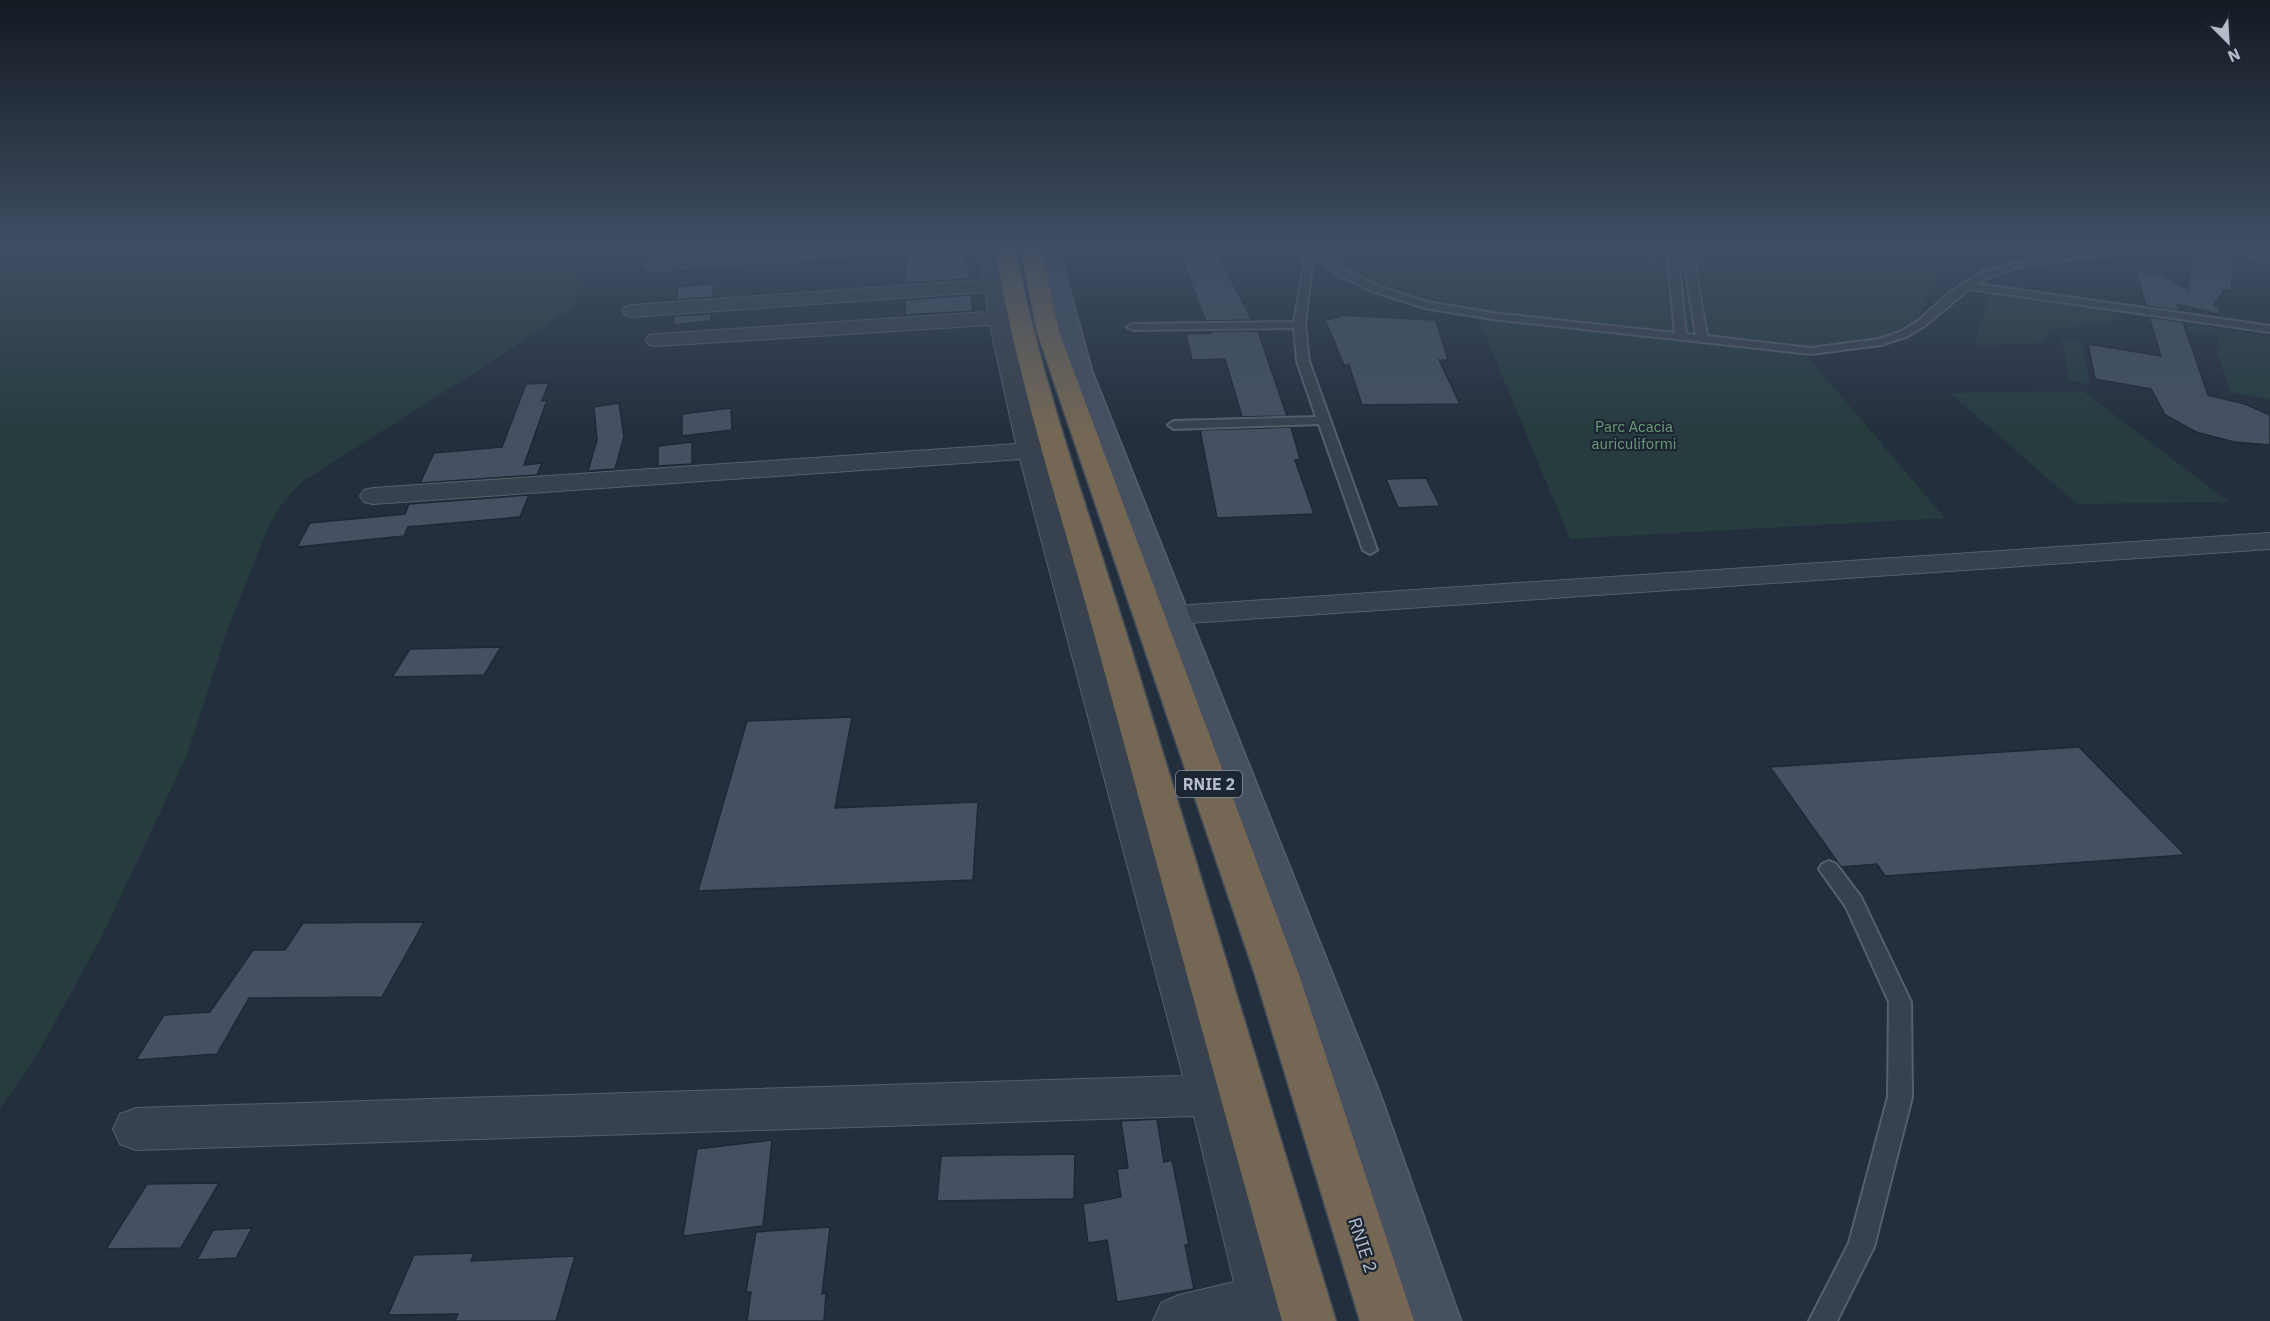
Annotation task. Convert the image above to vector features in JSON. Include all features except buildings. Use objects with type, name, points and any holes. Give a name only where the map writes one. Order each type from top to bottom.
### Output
[{"type":"highway","name":"RNIE 2","points":[[1016,310],[1031,373],[1100,601],[1281,1314]]},
{"type":"highway","name":"RNIE 2","points":[[1043,310],[1048,332],[1108,506],[1277,975],[1387,1321]]},
{"type":"street","points":[[632,311],[681,310]]},
{"type":"street","points":[[657,340],[921,310]]},
{"type":"street","points":[[998,310],[1030,451],[1211,1095],[1281,1314],[1179,1321]]},
{"type":"street","points":[[1064,310],[1080,371],[1355,1091],[1434,1321]]},
{"type":"street","points":[[373,496],[1030,451]]},
{"type":"street","points":[[1174,615],[2270,542]]},
{"type":"street","points":[[136,1129],[1211,1095]]},
{"type":"lane","points":[[1301,310],[1299,325],[1303,361],[1370,550]]},
{"type":"lane","points":[[1454,310],[1811,351],[1881,342],[1904,334],[1922,323],[1937,310]]},
{"type":"lane","points":[[1678,310],[1681,337]]},
{"type":"lane","points":[[1697,310],[1702,340]]},
{"type":"lane","points":[[2134,310],[2270,329]]},
{"type":"lane","points":[[1133,327],[1299,325]]},
{"type":"lane","points":[[1174,425],[1325,420]]},
{"type":"lane","points":[[1823,1321],[1861,1247],[1900,1097],[1900,1002],[1854,903],[1829,869]]},
{"type":"green space","points":[[0,310],[567,310],[543,329],[302,482],[281,505],[266,532],[228,628],[187,755],[102,936],[37,1055],[0,1109]]},
{"type":"green space","points":[[1472,310],[1922,310],[1917,321],[1879,340],[1806,346]]},
{"type":"green space","points":[[1985,310],[2101,310],[2119,314],[2122,318],[2109,322],[2050,330],[2043,343],[1978,345],[1974,342]]},
{"type":"green space","name":"Parc Acacia auriculiformi","points":[[1478,318],[1806,355],[1945,518],[1570,539]]},
{"type":"green space","points":[[2186,323],[2270,337],[2270,399],[2230,392],[2215,346],[2221,347],[2217,335],[2188,330]]},
{"type":"green space","points":[[2062,338],[2082,341],[2090,384],[2069,381]]},
{"type":"green space","points":[[2083,391],[2229,502],[2077,504],[1950,393]]}]
